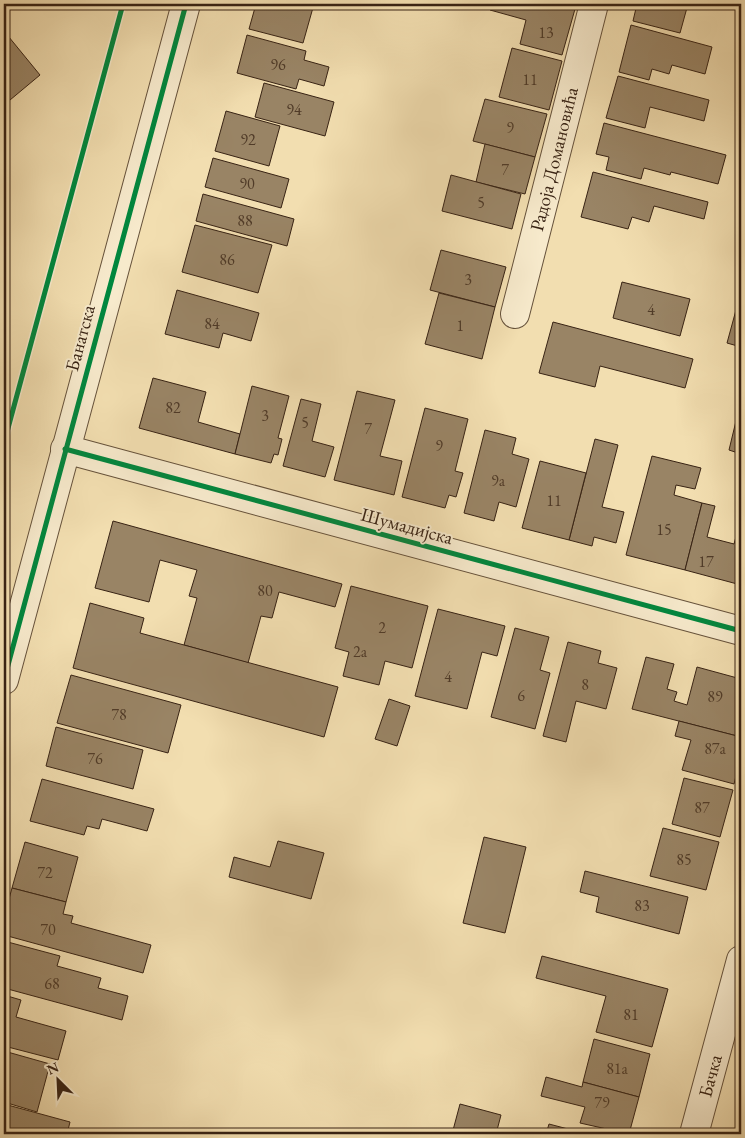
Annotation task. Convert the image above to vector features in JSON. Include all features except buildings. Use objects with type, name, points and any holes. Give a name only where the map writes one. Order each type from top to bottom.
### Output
[{"type":"street","name":"Банатска","points":[[4,680],[186,4]]},
{"type":"street","name":"Радоја Домановића","points":[[515,314],[594,4]]},
{"type":"street","name":"Шумадијска","points":[[65,449],[741,631]]},
{"type":"street","name":"Бачка","points":[[694,1134],[741,960]]},
{"type":"cycle path","points":[[4,443],[123,4]]},
{"type":"cycle path","points":[[4,680],[186,4]]},
{"type":"cycle path","points":[[65,449],[741,631]]}]
